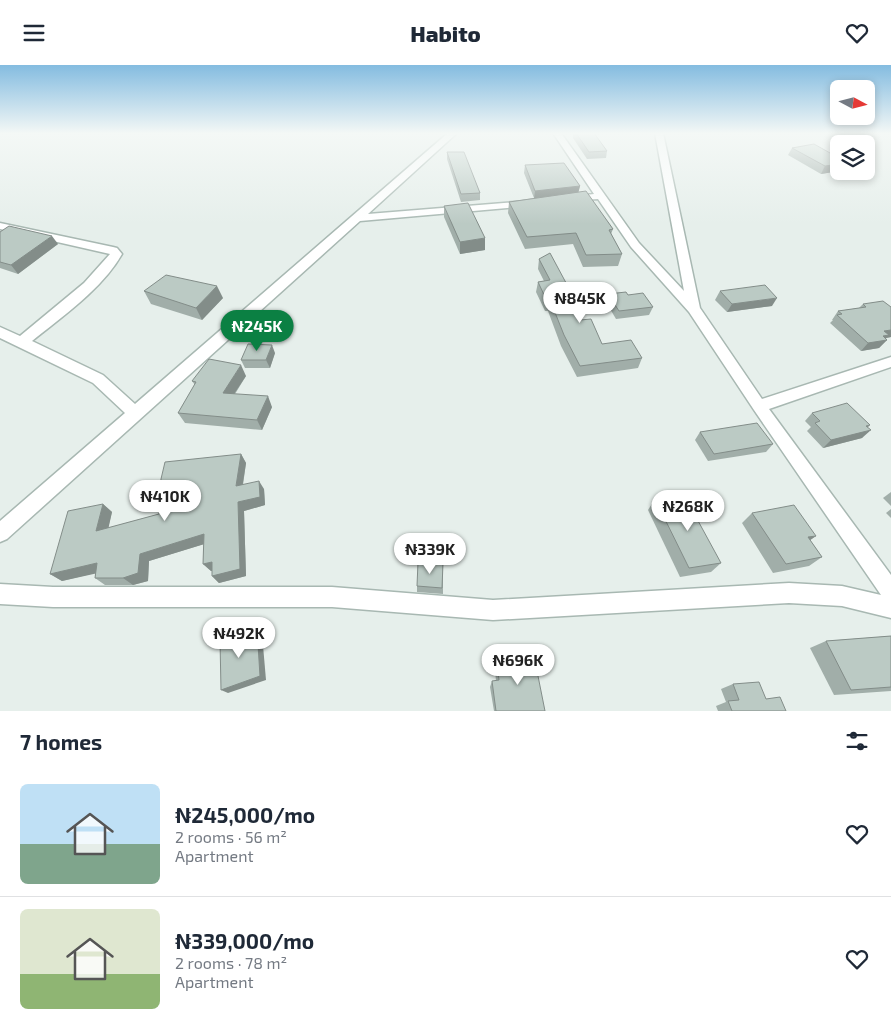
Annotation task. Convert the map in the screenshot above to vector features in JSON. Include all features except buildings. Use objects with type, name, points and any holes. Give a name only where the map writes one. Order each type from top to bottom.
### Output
[{"type":"street","points":[[0,533],[419,163]]},
{"type":"street","points":[[577,163],[635,245],[694,309],[759,406],[891,592]]},
{"type":"street","points":[[665,163],[694,309]]},
{"type":"street","points":[[561,201],[600,196]]},
{"type":"street","points":[[357,218],[542,203]]},
{"type":"street","points":[[0,227],[113,250],[116,253],[113,261],[80,294],[22,342]]},
{"type":"street","points":[[0,332],[98,379],[136,414]]},
{"type":"street","points":[[759,406],[891,362]]},
{"type":"street","points":[[0,594],[53,597],[332,597],[493,610],[789,593],[842,596],[891,608]]}]
